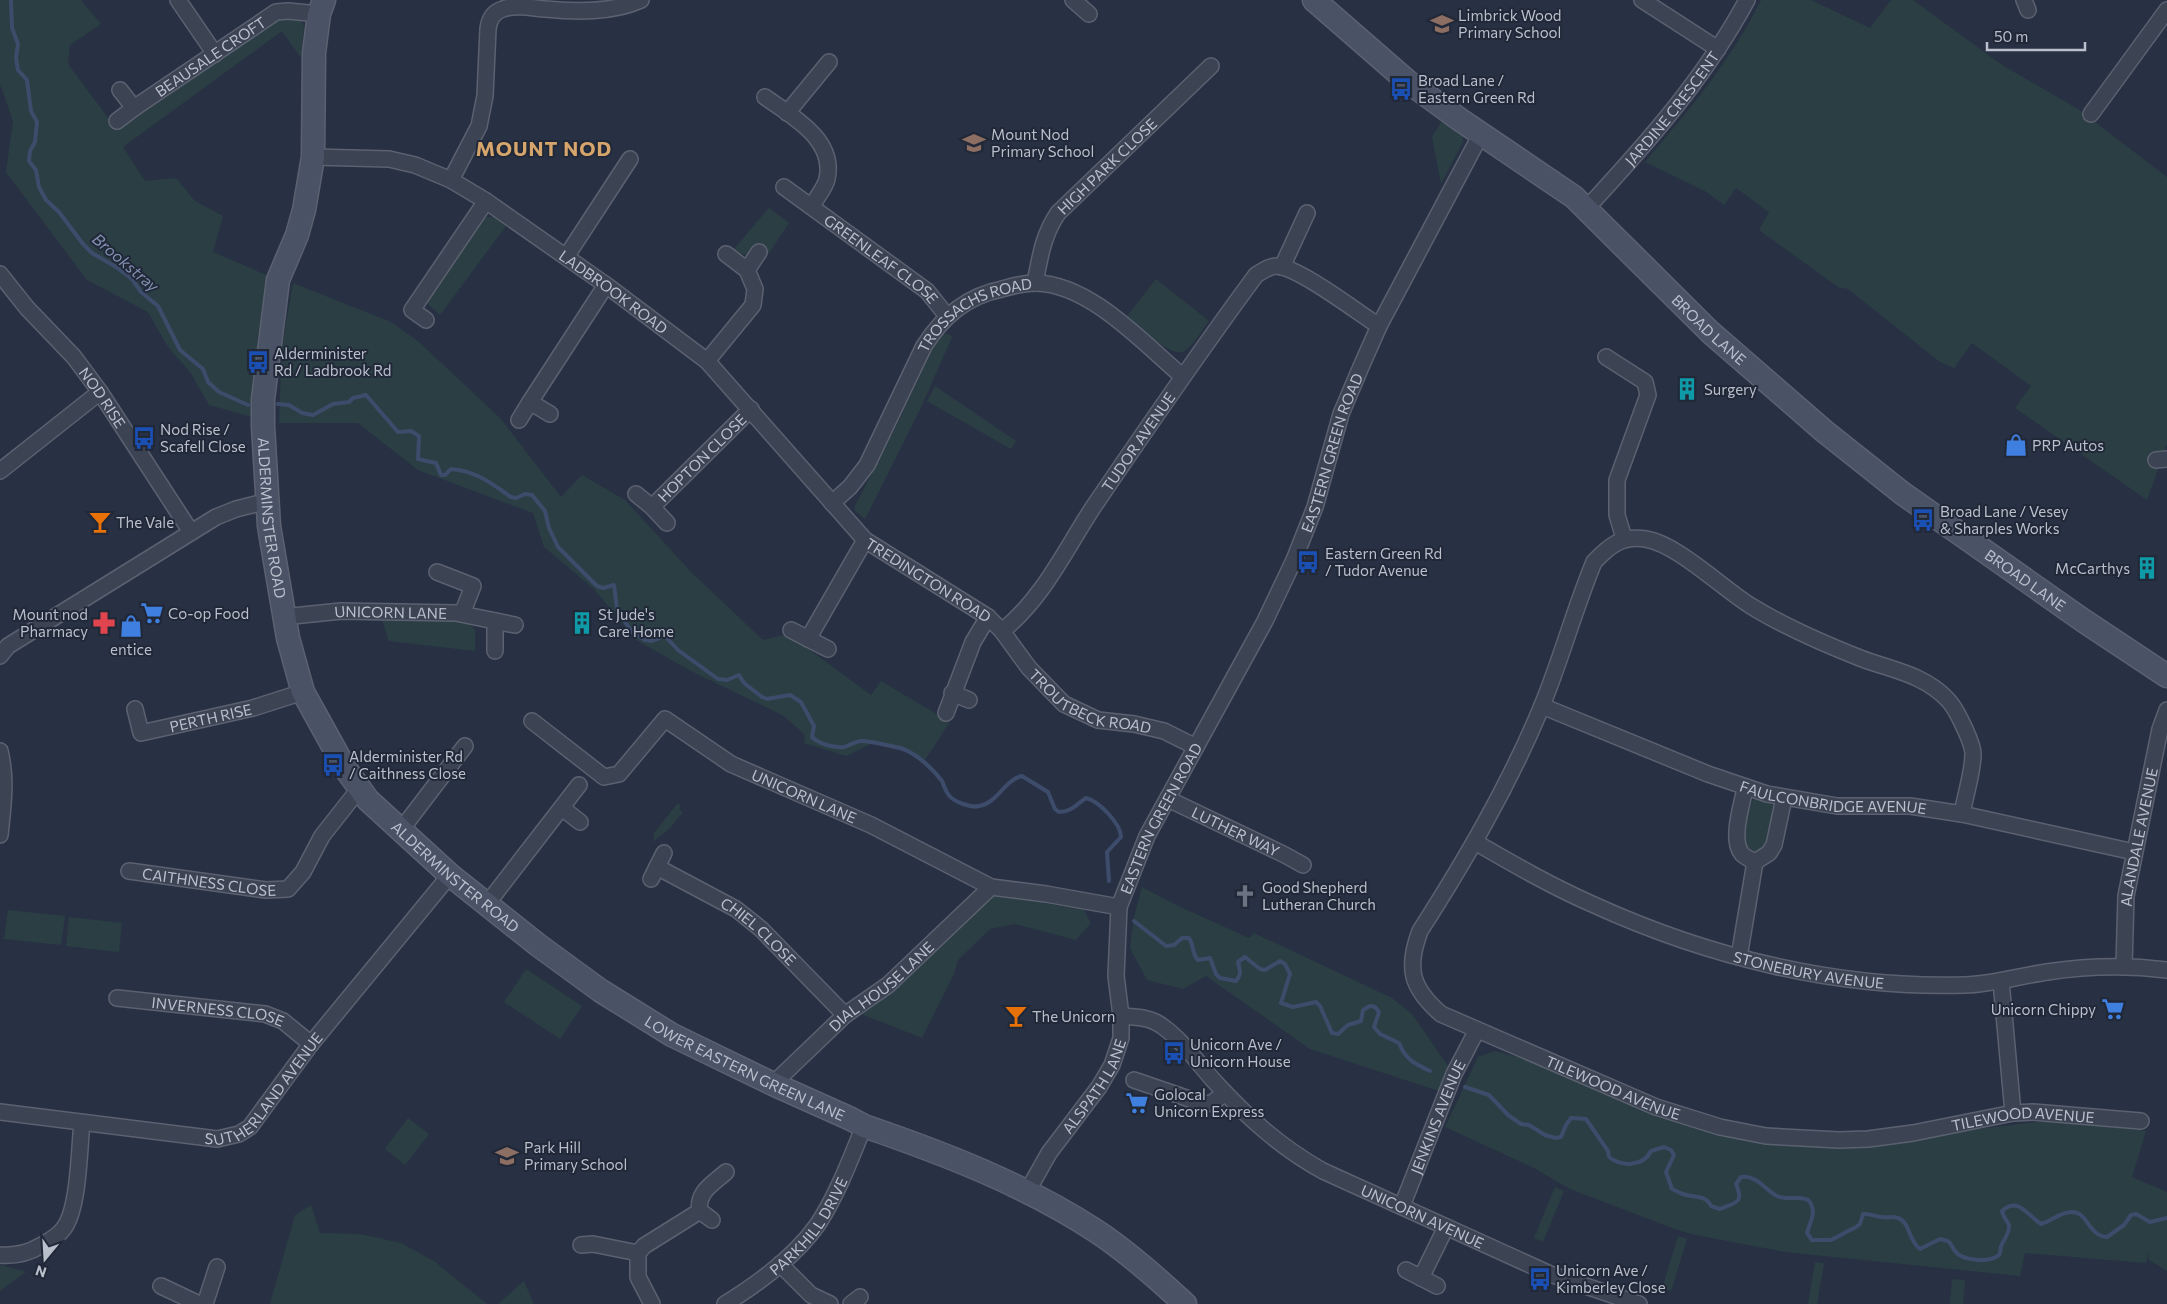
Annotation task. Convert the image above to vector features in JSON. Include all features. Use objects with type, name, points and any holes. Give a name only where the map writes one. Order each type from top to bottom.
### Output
[{"type":"street","points":[[178,0],[215,54]]},
{"type":"street","points":[[451,180],[479,126],[486,96],[489,21],[494,14],[502,9],[514,6],[572,11],[596,10],[641,0]]},
{"type":"street","points":[[1073,0],[1089,14]]},
{"type":"street","name":"BROAD LANE","points":[[1314,0],[1407,81],[1481,134],[1532,167],[1587,208],[1710,332],[1824,431],[1902,493],[2084,621],[2167,676]]},
{"type":"street","points":[[1642,0],[1718,49]]},
{"type":"street","name":"JARDINE CRESCENT","points":[[1587,208],[1673,111],[1700,77],[1748,0]]},
{"type":"street","points":[[2091,114],[2167,9],[2157,0]]},
{"type":"street","name":"BEAUSALE CROFT","points":[[117,121],[276,12],[321,7]]},
{"type":"street","name":"ALDERMINSTER ROAD","points":[[321,7],[314,53],[313,157],[304,210],[297,235],[278,280],[264,399],[263,426],[269,526],[283,617],[292,659],[303,692],[345,768],[359,789],[376,808],[450,875],[538,945]]},
{"type":"street","points":[[787,113],[829,62]]},
{"type":"street","name":"HIGH PARK CLOSE","points":[[1035,283],[1041,250],[1048,228],[1058,213],[1211,66]]},
{"type":"street","points":[[120,90],[134,108]]},
{"type":"street","name":"GREENLEAF CLOSE","points":[[765,97],[810,129],[826,155],[827,179],[812,206]]},
{"type":"street","name":"EASTERN GREEN ROAD","points":[[1122,901],[1147,836],[1265,621],[1294,560],[1315,507],[1341,414],[1379,326],[1481,134]]},
{"type":"street","name":"LADBROOK ROAD","points":[[313,157],[389,159],[415,164],[451,180],[486,201],[606,285],[707,361],[751,409],[854,529]]},
{"type":"street","points":[[566,257],[630,158]]},
{"type":"street","name":"GREENLEAF CLOSE","points":[[784,187],[927,291],[947,316]]},
{"type":"street","points":[[426,320],[412,310],[486,201]]},
{"type":"street","points":[[1307,213],[1282,267],[1292,270],[1379,326]]},
{"type":"street","points":[[747,270],[759,252]]},
{"type":"street","points":[[707,361],[753,306],[755,289],[747,270],[726,254]]},
{"type":"street","name":"TUDOR AVENUE","points":[[1002,630],[1018,618],[1045,584],[1080,528],[1182,376],[1256,275],[1268,268],[1282,267]]},
{"type":"street","name":"NOD RISE","points":[[0,274],[27,308],[74,357],[100,392],[191,532]]},
{"type":"street","name":"TROSSACHS ROAD","points":[[832,503],[850,487],[867,465],[924,346],[935,328],[947,316],[978,296],[1035,283],[1051,285],[1087,298],[1105,310],[1182,376]]},
{"type":"street","points":[[519,420],[606,285]]},
{"type":"street","points":[[1606,357],[1645,382],[1648,395],[1617,480],[1617,515],[1624,538],[1645,539],[1665,544],[1751,606],[1813,639],[1863,659],[1909,673],[1928,684],[1949,700],[1961,721],[1973,753],[1962,814]]},
{"type":"street","points":[[0,471],[100,392]]},
{"type":"street","points":[[530,402],[550,414]]},
{"type":"street","name":"HOPTON CLOSE","points":[[652,506],[751,409]]},
{"type":"street","name":"HOPTON CLOSE","points":[[636,494],[652,506],[667,523]]},
{"type":"street","points":[[0,656],[8,646],[216,517],[236,509],[268,502]]},
{"type":"street","name":"TREDINGTON ROAD","points":[[854,529],[865,540],[988,617],[1002,630]]},
{"type":"street","name":"TILEWOOD AVENUE","points":[[1624,538],[1604,551],[1594,562],[1542,706],[1517,763],[1475,842],[1420,931],[1414,945],[1412,974],[1418,989],[1426,1001],[1441,1014],[1656,1107],[1720,1127],[1766,1136],[1839,1140],[1868,1139],[1913,1133],[2013,1113],[2034,1112],[2141,1121]]},
{"type":"street","points":[[808,639],[865,540]]},
{"type":"street","points":[[437,572],[473,586],[462,614]]},
{"type":"street","name":"UNICORN LANE","points":[[283,617],[341,611],[462,614],[515,625]]},
{"type":"street","points":[[946,714],[952,693],[973,642],[988,617]]},
{"type":"street","points":[[495,621],[495,651]]},
{"type":"street","points":[[791,630],[828,649]]},
{"type":"street","name":"TROUTBECK ROAD","points":[[1002,630],[1028,668],[1064,704],[1098,720],[1164,730],[1196,747]]},
{"type":"street","name":"PERTH RISE","points":[[135,708],[141,733],[253,708],[303,692]]},
{"type":"street","points":[[952,693],[969,700]]},
{"type":"street","name":"FAULCONBRIDGE AVENUE","points":[[1542,706],[1745,788],[1784,798],[1837,806],[1910,806],[1962,814],[2134,852]]},
{"type":"street","name":"ALANDALE AVENUE","points":[[2124,966],[2126,896],[2160,729],[2167,710]]},
{"type":"street","name":"UNICORN LANE","points":[[532,721],[604,777],[620,774],[666,719],[731,764],[871,826],[991,887],[1122,901]]},
{"type":"street","points":[[401,830],[446,761],[465,746]]},
{"type":"street","points":[[0,751],[5,792],[0,835]]},
{"type":"street","points":[[487,904],[579,785]]},
{"type":"street","points":[[1745,788],[1736,836],[1738,846],[1743,855],[1755,862]]},
{"type":"street","name":"CAITHNESS CLOSE","points":[[129,870],[266,890],[288,889],[303,872],[322,836],[359,789]]},
{"type":"street","points":[[1755,862],[1769,854],[1774,845],[1784,798]]},
{"type":"street","name":"LUTHER WAY","points":[[1168,799],[1286,854],[1303,865]]},
{"type":"street","points":[[562,808],[580,822]]},
{"type":"street","name":"STONEBURY AVENUE","points":[[1475,842],[1532,875],[1591,904],[1670,936],[1738,957],[1810,973],[1862,981],[1966,985],[2001,982],[2045,972],[2124,966],[2167,970]]},
{"type":"street","name":"CHIEL CLOSE","points":[[664,853],[654,873],[736,909],[755,924],[844,1015]]},
{"type":"street","points":[[1738,957],[1755,862]]},
{"type":"street","name":"SUTHERLAND AVENUE","points":[[0,1112],[217,1139],[239,1134],[250,1127],[311,1044],[450,875]]},
{"type":"street","name":"DIAL HOUSE LANE","points":[[773,1084],[844,1015],[888,985],[991,887]]},
{"type":"street","name":"ALSPATH LANE","points":[[1027,1192],[1049,1153],[1099,1087],[1112,1065],[1121,1038],[1121,1016],[1116,976],[1122,901]]},
{"type":"street","name":"LOWER EASTERN GREEN LANE","points":[[538,945],[601,991],[672,1035],[864,1126],[966,1165],[1027,1192]]},
{"type":"street","points":[[2001,982],[2013,1113]]},
{"type":"street","name":"INVERNESS CLOSE","points":[[118,998],[265,1014],[283,1021],[311,1044]]},
{"type":"street","name":"UNICORN AVENUE","points":[[1121,1016],[1147,1019],[1161,1025],[1176,1038],[1225,1093],[1256,1124],[1304,1160],[1602,1299],[1640,1304]]},
{"type":"street","name":"JENKINS AVENUE","points":[[1402,1206],[1452,1081],[1477,1030]]},
{"type":"street","points":[[1134,1080],[1204,1104],[1212,1103],[1225,1093]]},
{"type":"street","points":[[0,1255],[14,1256],[28,1252],[55,1238],[64,1228],[70,1218],[74,1202],[82,1123]]},
{"type":"street","name":"PARKHILL DRIVE","points":[[726,1304],[780,1264],[817,1225],[843,1179],[864,1126]]},
{"type":"street","points":[[652,1304],[638,1277],[638,1253],[644,1246],[706,1216],[701,1194],[726,1172]]},
{"type":"street","points":[[1027,1192],[1098,1232],[1149,1271],[1185,1304]]},
{"type":"street","points":[[1421,1278],[1446,1227]]},
{"type":"street","points":[[580,1245],[593,1244],[638,1253]]},
{"type":"street","points":[[780,1264],[811,1295],[830,1304]]},
{"type":"street","points":[[205,1304],[216,1267]]},
{"type":"street","points":[[1406,1270],[1437,1286]]},
{"type":"street","points":[[162,1286],[199,1304]]},
{"type":"shaded area","points":[[0,0],[81,0],[101,24],[70,45],[68,64],[115,127],[273,18],[294,18],[304,25],[301,58],[282,31],[123,147],[145,181],[176,178],[195,201],[223,216],[213,252],[271,277],[258,334],[252,417],[209,405],[190,372],[168,347],[148,312],[87,280],[6,172],[13,121],[0,84]]},
{"type":"shaded area","points":[[1761,0],[1811,0],[1870,28],[1891,0],[1913,0],[2002,65],[2078,109],[2167,177],[2167,444],[2147,500],[2015,408],[2031,386],[1972,343],[1954,368],[1940,362],[1848,289],[1838,287],[1759,230],[1769,212],[1736,188],[1724,205],[1705,191],[1645,162],[1708,85],[1736,44]]},
{"type":"shaded area","points":[[1443,119],[1463,135],[1463,142],[1441,184],[1432,137]]},
{"type":"shaded area","points":[[769,208],[789,223],[769,253],[757,247],[750,255],[740,254],[733,250]]},
{"type":"shaded area","points":[[486,217],[493,217],[506,226],[440,315],[429,305],[427,300],[480,221]]},
{"type":"shaded area","points":[[1156,279],[1209,321],[1188,349],[1184,351],[1178,352],[1163,346],[1127,316]]},
{"type":"shaded area","points":[[293,283],[391,322],[419,342],[500,418],[561,497],[582,475],[625,500],[692,573],[763,640],[788,634],[871,695],[881,681],[950,722],[925,760],[904,748],[874,741],[846,756],[804,743],[805,735],[784,716],[693,672],[636,640],[594,589],[544,547],[533,513],[418,470],[358,423],[279,423],[282,347]]},
{"type":"shaded area","points":[[943,334],[949,334],[952,337],[922,405],[865,519],[855,511],[855,506],[896,427],[936,342]]},
{"type":"shaded area","points":[[935,386],[1016,441],[1011,449],[927,401]]},
{"type":"shaded area","points":[[381,617],[466,621],[475,630],[475,651],[389,641]]},
{"type":"shaded area","points":[[1760,797],[1768,798],[1775,804],[1777,813],[1763,855],[1754,852],[1748,847],[1744,834],[1752,801]]},
{"type":"shaded area","points":[[678,803],[681,806],[679,810],[683,812],[670,828],[653,842],[654,833]]},
{"type":"shaded area","points":[[1142,887],[1176,905],[1249,938],[1254,933],[1392,998],[1412,1014],[1448,1066],[1439,1091],[1310,1049],[1206,976],[1183,989],[1147,980],[1130,948],[1134,917]]},
{"type":"shaded area","points":[[997,895],[1084,910],[1091,923],[1076,940],[1015,924],[990,929],[958,960],[954,974],[922,1038],[861,1014],[902,978],[983,900]]},
{"type":"shaded area","points":[[8,910],[65,916],[61,945],[4,939]]},
{"type":"shaded area","points":[[69,917],[122,923],[119,952],[66,946]]},
{"type":"shaded area","points":[[526,969],[582,1006],[560,1039],[504,1002]]},
{"type":"shaded area","points":[[1495,1051],[1525,1059],[1652,1114],[1743,1139],[1838,1146],[2037,1122],[2084,1122],[2146,1131],[2132,1177],[2167,1192],[2167,1271],[2148,1259],[2149,1250],[2146,1263],[2025,1253],[2020,1276],[1785,1252],[1696,1235],[1675,1229],[1570,1189],[1534,1168],[1445,1127],[1478,1057]]},
{"type":"shaded area","points":[[408,1118],[429,1134],[405,1165],[385,1149]]},
{"type":"shaded area","points":[[1555,1187],[1564,1191],[1543,1242],[1534,1238]]},
{"type":"shaded area","points":[[311,1205],[320,1233],[360,1234],[401,1243],[434,1261],[487,1304],[270,1304],[295,1215]]},
{"type":"shaded area","points":[[1678,1236],[1687,1239],[1671,1291],[1662,1289]]},
{"type":"shaded area","points":[[1815,1262],[1824,1263],[1817,1304],[1808,1304]]},
{"type":"shaded area","points":[[0,1266],[26,1272],[0,1291]]},
{"type":"shaded area","points":[[1952,1279],[1965,1280],[1963,1304],[1950,1304]]},
{"type":"shaded area","points":[[524,1281],[534,1304],[498,1304]]},
{"type":"waterway","name":"Brookstray","points":[[11,0],[12,28],[18,44],[16,58],[18,70],[27,80],[31,111],[37,122],[35,142],[30,151],[29,161],[36,170],[39,187],[46,200],[59,212],[92,253],[132,279],[141,292],[158,306],[180,350],[203,369],[208,382],[219,392],[248,405]]},
{"type":"waterway","points":[[278,404],[289,405],[302,413],[313,415],[333,404],[349,402],[353,398],[366,395],[398,432],[411,431],[419,436],[418,459],[436,463],[441,475],[445,475],[451,469],[460,470],[483,478],[511,497],[516,498],[525,494],[532,495],[545,511],[549,528],[558,547],[597,586],[603,588],[614,585],[617,609],[631,631],[645,640],[652,641],[665,636],[678,650],[718,679],[727,680],[739,675],[744,683],[762,697],[767,699],[790,695],[801,702],[814,726],[812,737],[819,742],[831,746],[844,747],[866,741],[908,751],[934,772],[942,781],[950,797],[967,805],[979,806],[986,804],[1010,782],[1022,776],[1048,792],[1055,809],[1059,812],[1070,809],[1086,798],[1091,800],[1103,808],[1120,832],[1121,837],[1107,852],[1109,881]]},
{"type":"waterway","points":[[1134,921],[1166,946],[1174,945],[1182,938],[1189,938],[1196,958],[1198,960],[1210,958],[1216,974],[1220,978],[1236,981],[1240,974],[1238,962],[1245,957],[1260,969],[1265,970],[1280,961],[1285,964],[1290,974],[1281,1003],[1293,1007],[1316,1002],[1320,1006],[1332,1033],[1338,1034],[1348,1025],[1361,1021],[1363,1010],[1370,1006],[1375,1007],[1379,1012],[1374,1027],[1380,1034],[1399,1043],[1404,1053],[1411,1060],[1430,1071]]},
{"type":"waterway","points":[[1465,1087],[1489,1095],[1508,1115],[1521,1124],[1529,1125],[1545,1135],[1556,1138],[1561,1137],[1571,1118],[1586,1119],[1608,1151],[1609,1157],[1620,1163],[1638,1163],[1651,1151],[1664,1147],[1671,1150],[1674,1155],[1666,1172],[1672,1189],[1683,1194],[1702,1198],[1709,1202],[1711,1206],[1720,1209],[1735,1203],[1739,1198],[1736,1184],[1741,1177],[1756,1180],[1777,1196],[1808,1200],[1813,1212],[1807,1233],[1812,1240],[1831,1240],[1860,1224],[1863,1214],[1879,1217],[1896,1217],[1905,1223],[1913,1241],[1920,1249],[1940,1239],[1948,1241],[1955,1251],[1964,1257],[1983,1260],[1995,1258],[1999,1255],[2009,1227],[2002,1211],[2013,1205],[2022,1208],[2041,1224],[2064,1213],[2077,1213],[2081,1215],[2096,1233],[2107,1237],[2124,1225],[2131,1215],[2136,1214],[2150,1222],[2167,1218]]},
{"type":"place","name":"Limbrick Wood Primary School","points":[[1442,24]]},
{"type":"place","name":"Broad Lane / Eastern Green Rd","points":[[1401,89]]},
{"type":"place","name":"Mount Nod Primary School","points":[[974,143]]},
{"type":"place","name":"Alderminister Rd / Ladbrook Rd","points":[[258,362]]},
{"type":"place","name":"Surgery","points":[[1687,389]]},
{"type":"place","name":"Nod Rise / Scafell Close","points":[[144,438]]},
{"type":"place","name":"PRP Autos","points":[[2016,445]]},
{"type":"place","name":"Broad Lane / Vesey & Sharples Works","points":[[1923,520]]},
{"type":"place","name":"The Vale","points":[[100,522]]},
{"type":"place","name":"Eastern Green Rd / Tudor Avenue","points":[[1308,562]]},
{"type":"place","name":"McCarthys","points":[[2147,568]]},
{"type":"place","name":"Co-op Food","points":[[152,613]]},
{"type":"place","name":"Mount nod Pharmacy","points":[[104,623]]},
{"type":"place","name":"St Jude's Care Home","points":[[582,623]]},
{"type":"place","name":"entice","points":[[131,626]]},
{"type":"place","name":"Alderminister Rd / Caithness Close","points":[[333,765]]},
{"type":"place","name":"Good Shepherd Lutheran Church","points":[[1245,896]]},
{"type":"place","name":"Unicorn Chippy","points":[[2113,1009]]},
{"type":"place","name":"The Unicorn","points":[[1016,1016]]},
{"type":"place","name":"Unicorn Ave / Unicorn House","points":[[1174,1053]]},
{"type":"place","name":"Golocal Unicorn Express","points":[[1137,1103]]},
{"type":"place","name":"Park Hill Primary School","points":[[507,1156]]},
{"type":"place","name":"Unicorn Ave / Kimberley Close","points":[[1540,1279]]},
{"type":"district","name":"MOUNT NOD","points":[[544,148]]}]
